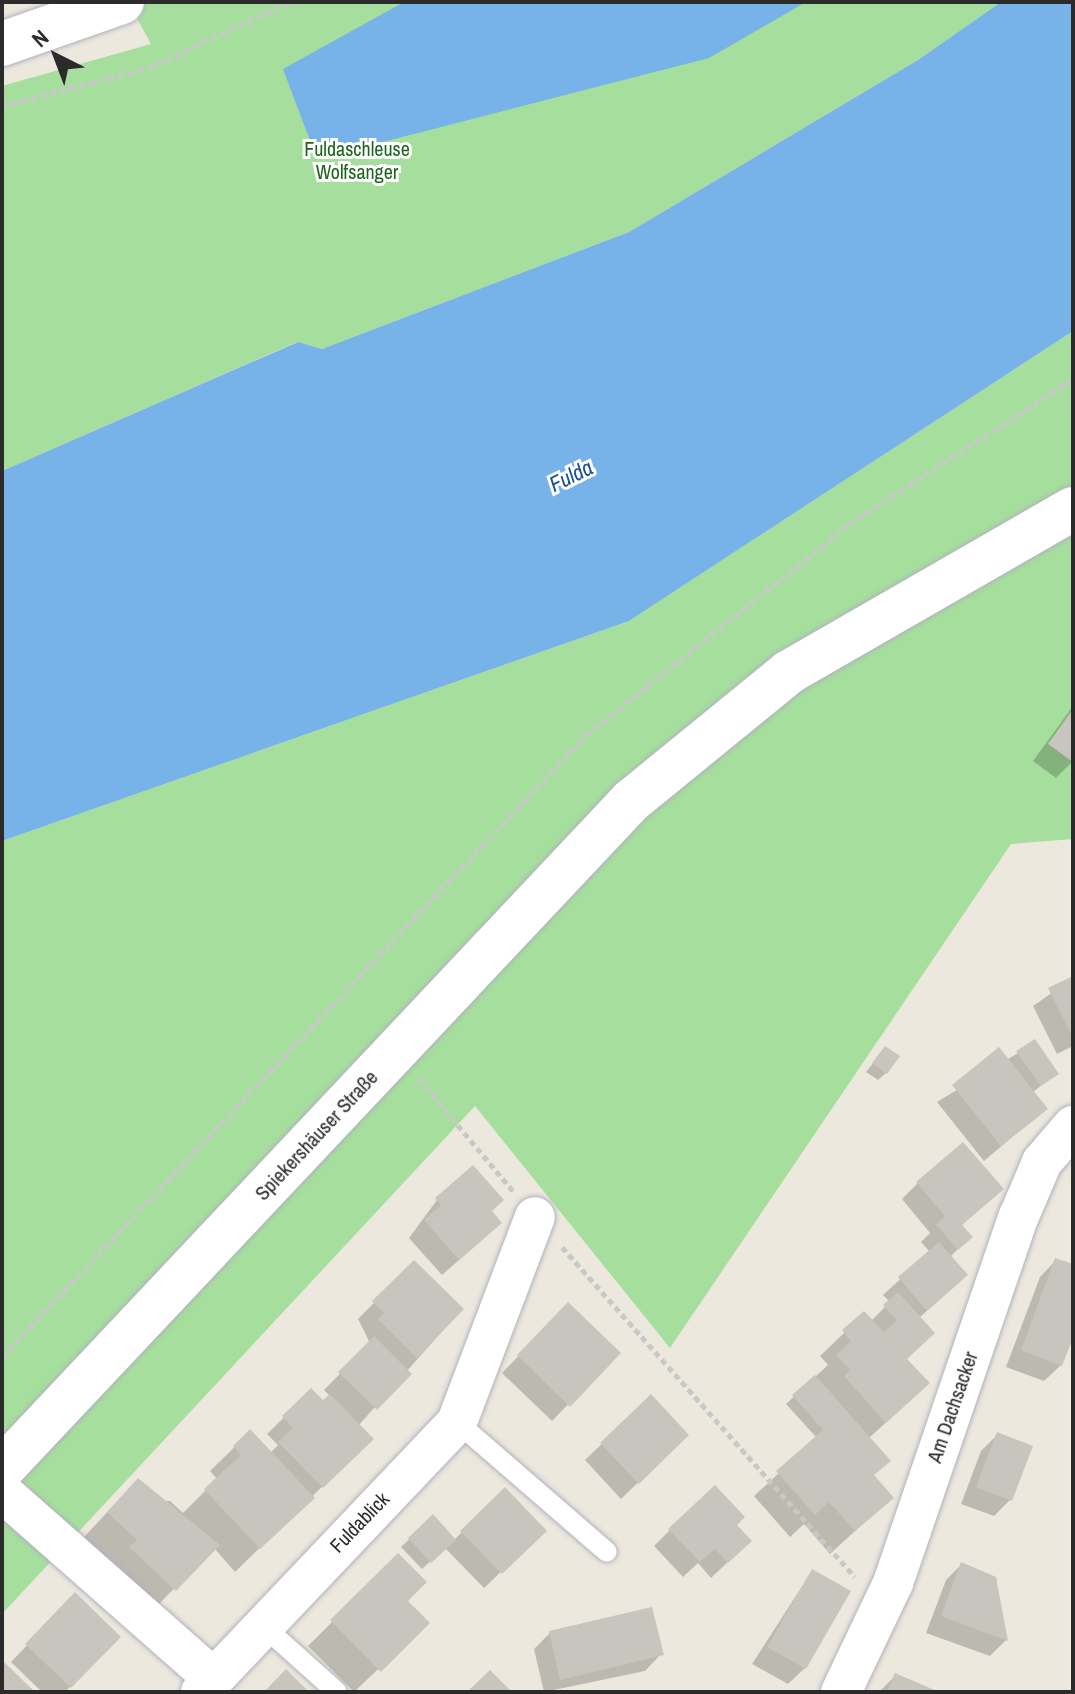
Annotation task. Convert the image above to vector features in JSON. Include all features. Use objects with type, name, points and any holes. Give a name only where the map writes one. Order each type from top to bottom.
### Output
[{"type":"street","points":[[2,44],[122,2]]},
{"type":"street","name":"Spiekershäuser Straße","points":[[2,1469],[631,801],[789,672],[1073,509]]},
{"type":"street","name":"Am Dachsacker","points":[[841,1692],[882,1608],[1019,1216],[1042,1162],[1072,1126]]},
{"type":"street","name":"Fuldablick","points":[[2,1492],[207,1685],[260,1623],[457,1422],[535,1217]]},
{"type":"lane","points":[[457,1422],[607,1552]]},
{"type":"lane","points":[[260,1623],[337,1692]]},
{"type":"path","points":[[2,106],[148,68],[290,2]]},
{"type":"path","points":[[2,1357],[586,735],[849,524],[1073,379]]},
{"type":"path","points":[[662,1358],[882,1608]]},
{"type":"green space","name":"Fuldaschleuse Wolfsanger","points":[[128,2],[1001,2],[918,60],[629,232],[322,349],[297,342],[2,471],[2,86],[151,44]]},
{"type":"green space","points":[[1073,331],[1073,839],[1011,844],[670,1348],[475,1106],[2,1614],[2,841],[629,621]]},
{"type":"water","points":[[404,2],[806,2],[709,58],[317,159],[283,69]]},
{"type":"water","name":"Fulda","points":[[1001,2],[1073,2],[1073,331],[629,621],[2,841],[2,471],[298,342],[322,349],[629,232],[918,60]]},
{"type":"building","points":[[1073,709],[1073,762],[1048,744]]},
{"type":"building","points":[[1073,976],[1073,1037],[1048,988]]},
{"type":"building","points":[[1035,1039],[1059,1074],[1041,1086],[1016,1051]]},
{"type":"building","points":[[885,1046],[900,1056],[887,1074],[872,1063]]},
{"type":"building","points":[[999,1047],[1048,1109],[1001,1146],[952,1085]]},
{"type":"building","points":[[963,1142],[1004,1189],[962,1225],[973,1237],[958,1250],[936,1224],[945,1216],[916,1182]]},
{"type":"building","points":[[473,1165],[504,1200],[492,1211],[502,1223],[459,1260],[424,1220],[441,1205],[435,1198]]},
{"type":"building","points":[[939,1242],[968,1275],[927,1311],[898,1277]]},
{"type":"building","points":[[1055,1258],[1073,1264],[1073,1338],[1062,1366],[1021,1350]]},
{"type":"building","points":[[414,1260],[464,1309],[417,1358],[378,1319],[384,1313],[372,1301]]},
{"type":"building","points":[[898,1292],[935,1333],[907,1359],[930,1383],[886,1423],[844,1376],[850,1370],[836,1355],[851,1341],[842,1330],[864,1311],[884,1332],[897,1320],[883,1305]]},
{"type":"building","points":[[568,1302],[621,1353],[570,1407],[517,1355]]},
{"type":"building","points":[[374,1336],[412,1374],[377,1410],[338,1372]]},
{"type":"building","points":[[815,1375],[891,1461],[874,1475],[894,1498],[855,1531],[829,1502],[815,1515],[776,1471],[823,1430],[792,1395]]},
{"type":"building","points":[[311,1388],[323,1400],[330,1394],[374,1439],[323,1488],[278,1442],[293,1428],[282,1416]]},
{"type":"building","points":[[651,1394],[689,1435],[639,1484],[600,1443]]},
{"type":"building","points":[[250,1429],[315,1498],[260,1549],[204,1489],[241,1455],[233,1446]]},
{"type":"building","points":[[997,1432],[1033,1446],[1012,1501],[976,1487]]},
{"type":"building","points":[[138,1478],[220,1545],[176,1591],[129,1547],[137,1540],[107,1512]]},
{"type":"building","points":[[715,1485],[745,1517],[737,1525],[752,1541],[728,1563],[715,1549],[700,1562],[668,1529]]},
{"type":"building","points":[[505,1487],[547,1531],[502,1574],[460,1531]]},
{"type":"building","points":[[433,1514],[456,1540],[431,1563],[408,1538]]},
{"type":"building","points":[[398,1553],[427,1582],[408,1601],[430,1623],[381,1672],[330,1620]]},
{"type":"building","points":[[961,1562],[996,1577],[1008,1641],[941,1616]]},
{"type":"building","points":[[812,1569],[851,1591],[806,1669],[767,1647]]},
{"type":"building","points":[[75,1592],[121,1637],[71,1688],[25,1644]]},
{"type":"building","points":[[652,1607],[664,1655],[560,1680],[549,1631]]},
{"type":"building","points":[[2,1660],[35,1692],[2,1692]]},
{"type":"building","points":[[286,1669],[309,1692],[264,1692]]},
{"type":"building","points":[[490,1670],[512,1692],[467,1692]]},
{"type":"building","points":[[895,1673],[939,1692],[887,1692]]}]
